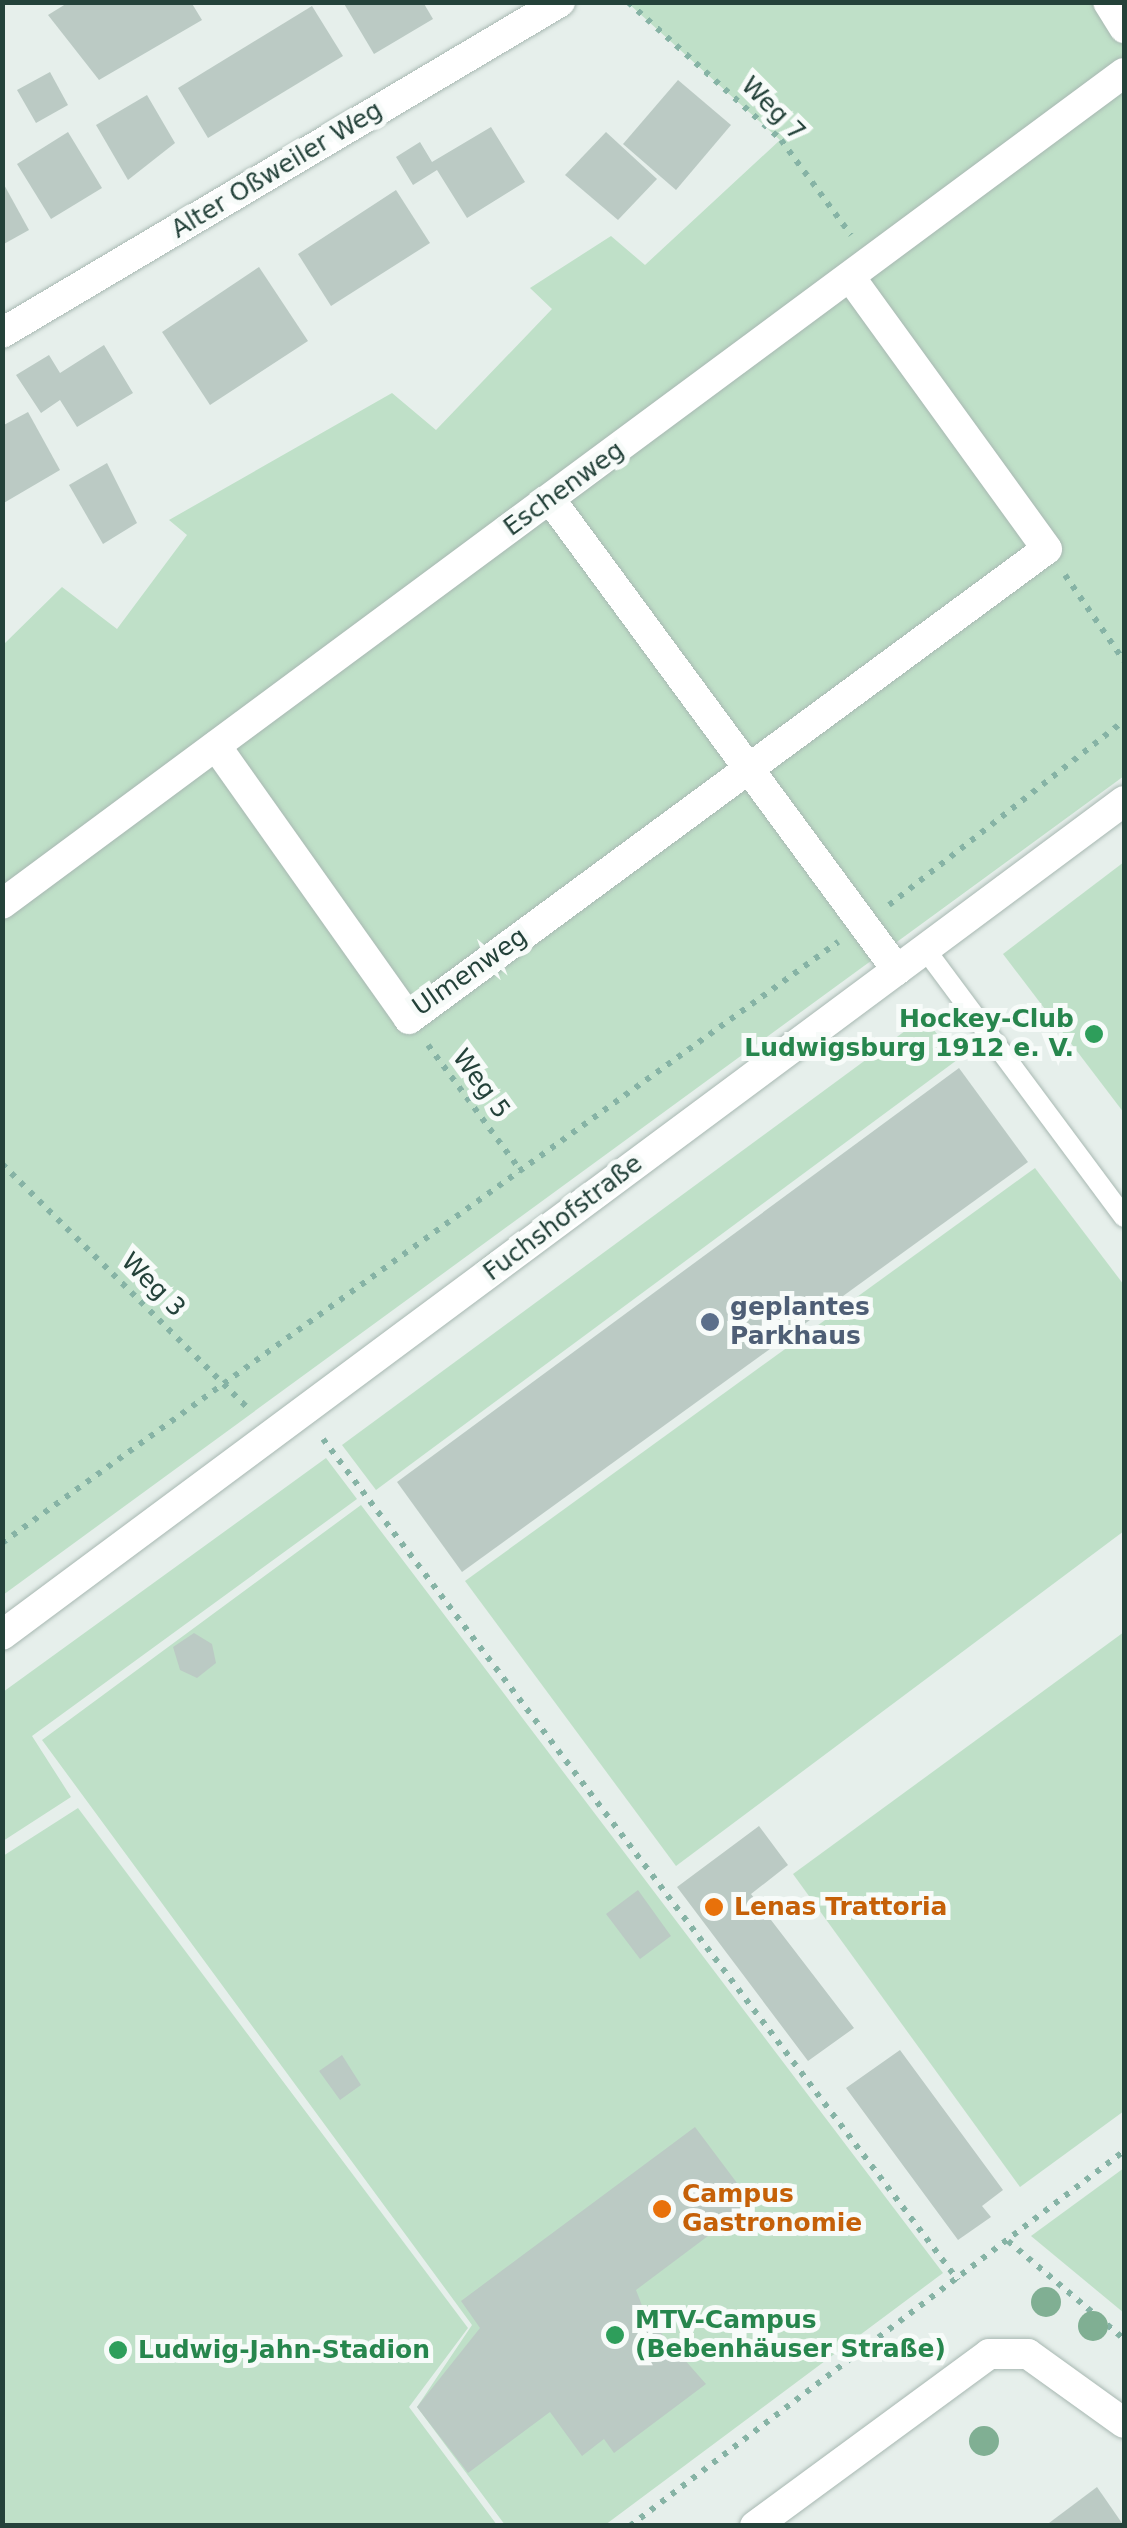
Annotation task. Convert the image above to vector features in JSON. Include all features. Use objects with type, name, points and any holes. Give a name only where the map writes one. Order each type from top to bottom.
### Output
[{"type":"street","points":[[1108,2],[1124,28]]},
{"type":"street","name":"Alter Oßweiler Weg","points":[[2,332],[556,5]]},
{"type":"street","name":"Eschenweg","points":[[2,904],[1124,73]]},
{"type":"street","points":[[860,269],[1047,549]]},
{"type":"street","points":[[550,499],[897,970]]},
{"type":"street","name":"Ulmenweg","points":[[216,746],[409,1020],[1047,549]]},
{"type":"street","name":"Fuchshofstraße","points":[[2,1636],[1124,801]]},
{"type":"street","points":[[755,2526],[989,2354],[1028,2354],[1124,2422]]},
{"type":"lane","points":[[925,950],[1124,1217]]},
{"type":"path","name":"Weg 7","points":[[628,2],[780,140],[860,269]]},
{"type":"path","points":[[1047,549],[1124,661]]},
{"type":"path","points":[[2,1543],[863,924],[1124,721]]},
{"type":"path","name":"Weg 5","points":[[409,1020],[521,1171]]},
{"type":"path","name":"Weg 3","points":[[2,1164],[274,1434]]},
{"type":"path","points":[[303,1412],[958,2280]]},
{"type":"path","points":[[630,2526],[1124,2151]]},
{"type":"path","points":[[1008,2241],[1124,2338]]},
{"type":"green space","points":[[628,3],[1108,3],[1124,28],[1124,776],[3,1595],[3,645],[62,587],[117,629],[187,535],[169,520],[392,393],[436,430],[552,309],[530,288],[611,236],[645,265],[780,140]]},
{"type":"green space","name":"Hockey-Club Ludwigsburg 1912 e. V.","points":[[1124,862],[1124,1113],[1003,954]]},
{"type":"green space","points":[[924,1017],[957,1060],[376,1490],[342,1445]]},
{"type":"green space","points":[[1035,1168],[1124,1285],[1124,1531],[676,1866],[465,1581]]},
{"type":"green space","points":[[326,1458],[357,1499],[32,1736],[71,1797],[3,1841],[3,1692]]},
{"type":"green space","points":[[361,1505],[943,2273],[605,2525],[505,2525],[417,2407],[472,2325],[42,1740]]},
{"type":"green space","points":[[1124,1632],[1124,2111],[1020,2187],[793,1874]]},
{"type":"green space","name":"Ludwig-Jahn-Stadion","points":[[78,1808],[468,2328],[409,2407],[497,2525],[3,2525],[3,1856]]},
{"type":"green space","points":[[1124,2168],[1124,2313],[1031,2236]]},
{"type":"building","points":[[69,2],[191,2],[202,20],[99,80],[48,15]]},
{"type":"building","points":[[343,2],[423,2],[433,19],[374,54]]},
{"type":"building","points":[[312,6],[343,56],[208,138],[178,88]]},
{"type":"building","points":[[50,72],[68,105],[36,123],[17,90]]},
{"type":"building","points":[[678,80],[731,125],[676,190],[623,144]]},
{"type":"building","points":[[147,95],[175,143],[128,180],[96,125]]},
{"type":"building","points":[[491,127],[525,182],[467,218],[437,170],[413,185],[396,157],[420,142],[432,162]]},
{"type":"building","points":[[68,132],[102,188],[51,219],[17,164]]},
{"type":"building","points":[[606,132],[657,179],[618,220],[565,175]]},
{"type":"building","points":[[2,181],[29,230],[2,245]]},
{"type":"building","points":[[396,190],[430,243],[331,306],[298,254]]},
{"type":"building","points":[[259,267],[308,341],[210,405],[162,332]]},
{"type":"building","points":[[104,345],[133,393],[77,427],[60,400],[41,413],[16,375],[49,355],[60,373]]},
{"type":"building","points":[[28,412],[60,470],[2,504],[2,426]]},
{"type":"building","points":[[107,463],[137,523],[103,544],[69,485]]},
{"type":"building","name":"geplantes Parkhaus","points":[[959,1068],[1028,1162],[462,1572],[397,1482]]},
{"type":"building","points":[[194,1633],[212,1644],[216,1663],[197,1678],[180,1670],[173,1647]]},
{"type":"building","points":[[759,1826],[788,1865],[751,1894],[854,2028],[808,2061],[677,1887]]},
{"type":"building","points":[[638,1890],[671,1936],[640,1959],[606,1914]]},
{"type":"building","points":[[900,2050],[1003,2190],[982,2206],[991,2217],[958,2240],[846,2088]]},
{"type":"building","points":[[342,2055],[361,2085],[340,2100],[319,2071]]},
{"type":"building","points":[[695,2127],[752,2203],[636,2290],[646,2316],[706,2384],[614,2453],[604,2439],[582,2456],[550,2412],[468,2473],[417,2407],[480,2328],[461,2301]]},
{"type":"building","points":[[1097,2487],[1124,2526],[1045,2526]]},
{"type":"place","name":"Hockey-Club Ludwigsburg 1912 e. V.","points":[[1094,1034]]},
{"type":"place","name":"geplantes Parkhaus","points":[[710,1322]]},
{"type":"place","name":"Lenas Trattoria","points":[[714,1907]]},
{"type":"place","name":"Campus Gastronomie","points":[[662,2209]]},
{"type":"place","name":"MTV-Campus (Bebenhäuser Straße)","points":[[615,2335]]},
{"type":"place","name":"Ludwig-Jahn-Stadion","points":[[118,2350]]}]
